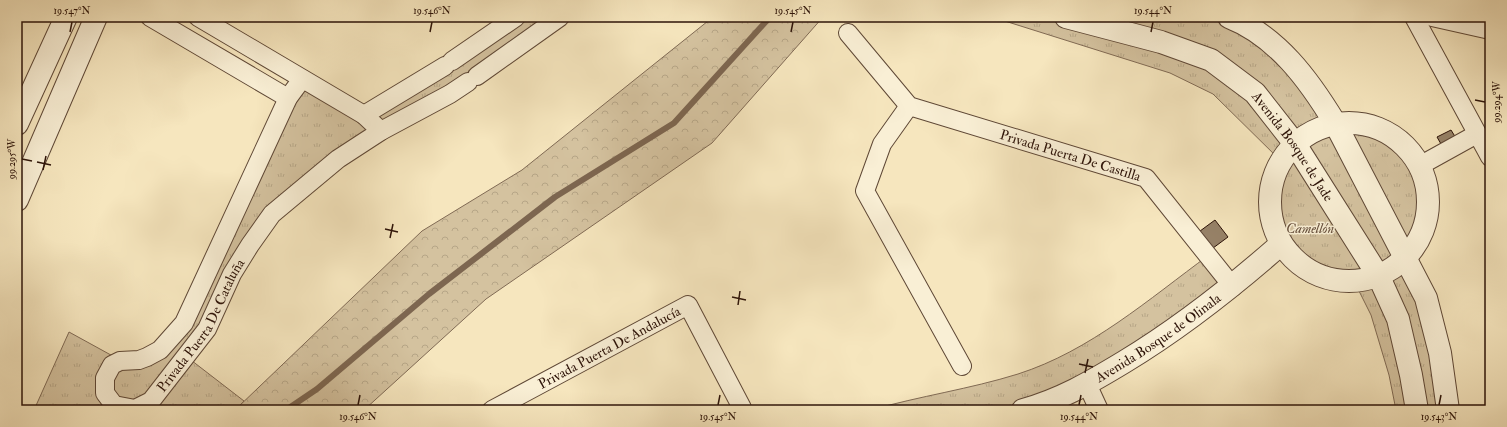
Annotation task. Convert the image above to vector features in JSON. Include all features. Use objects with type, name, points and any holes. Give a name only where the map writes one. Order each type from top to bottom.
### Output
[{"type":"street","points":[[17,124],[66,17]]},
{"type":"street","points":[[17,200],[96,17]]},
{"type":"street","points":[[150,17],[288,98]]},
{"type":"street","points":[[198,17],[364,115],[381,131]]},
{"type":"street","points":[[364,115],[443,68],[516,17]]},
{"type":"street","name":"Privada Puerta De Cataluña","points":[[302,79],[288,98],[184,323],[160,350],[139,360],[120,360],[112,365],[104,378],[105,393],[114,405],[135,409],[150,401],[207,329],[232,274],[272,214],[338,159],[381,131],[450,94],[560,17]]},
{"type":"street","name":"Avenida Bosque de Jade","points":[[1066,17],[1161,42],[1211,60],[1255,93],[1295,144],[1379,277],[1398,319],[1411,375],[1417,410]]},
{"type":"street","points":[[1229,17],[1246,24],[1280,50],[1303,75],[1335,123],[1426,298],[1440,353],[1448,410]]},
{"type":"street","points":[[1414,17],[1490,157]]},
{"type":"street","points":[[1432,17],[1490,30]]},
{"type":"street","points":[[848,33],[909,106],[882,144],[865,191],[962,366]]},
{"type":"street","points":[[443,68],[450,94]]},
{"type":"street","name":"Privada Puerta De Castilla","points":[[909,106],[1146,178],[1233,287]]},
{"type":"street","points":[[1335,123],[1375,126],[1408,148],[1420,165],[1427,183],[1426,224],[1406,259],[1379,277],[1355,282],[1342,282],[1307,271],[1281,244],[1270,210],[1275,174],[1281,161],[1295,144],[1335,123]]},
{"type":"street","points":[[1420,165],[1477,134]]},
{"type":"street","name":"Avenida Bosque de Olinala","points":[[1023,410],[1054,400],[1087,384],[1165,337],[1233,287],[1281,244]]},
{"type":"street","name":"Privada Puerta De Andalucía","points":[[492,410],[688,305],[742,408]]},
{"type":"street","points":[[1087,384],[1099,410]]},
{"type":"green space","points":[[516,17],[560,17],[272,214],[187,357],[244,401],[235,410],[34,410],[69,332],[120,360],[160,350],[302,79],[364,115]]},
{"type":"green space","points":[[713,17],[823,17],[712,143],[486,299],[364,410],[235,410],[422,231],[522,170]]},
{"type":"green space","name":"Camellón","points":[[992,17],[1229,17],[1245,24],[1335,123],[1375,126],[1408,148],[1421,165],[1427,183],[1427,223],[1406,259],[1448,410],[1396,410],[1389,375],[1371,315],[1355,283],[1342,282],[1307,271],[1281,244],[1270,210],[1275,174],[1281,161],[1213,94],[1170,73]]},
{"type":"green space","points":[[1209,255],[1233,287],[1087,384],[996,410],[871,410],[1000,379],[1044,364],[1070,352],[1094,338],[1141,306]]},
{"type":"building","points":[[1451,130],[1459,143],[1445,151],[1437,137]]},
{"type":"building","points":[[1215,220],[1228,237],[1209,251],[1196,234]]},
{"type":"waterway","points":[[286,410],[317,389],[429,294],[555,197],[674,123],[770,17]]}]
